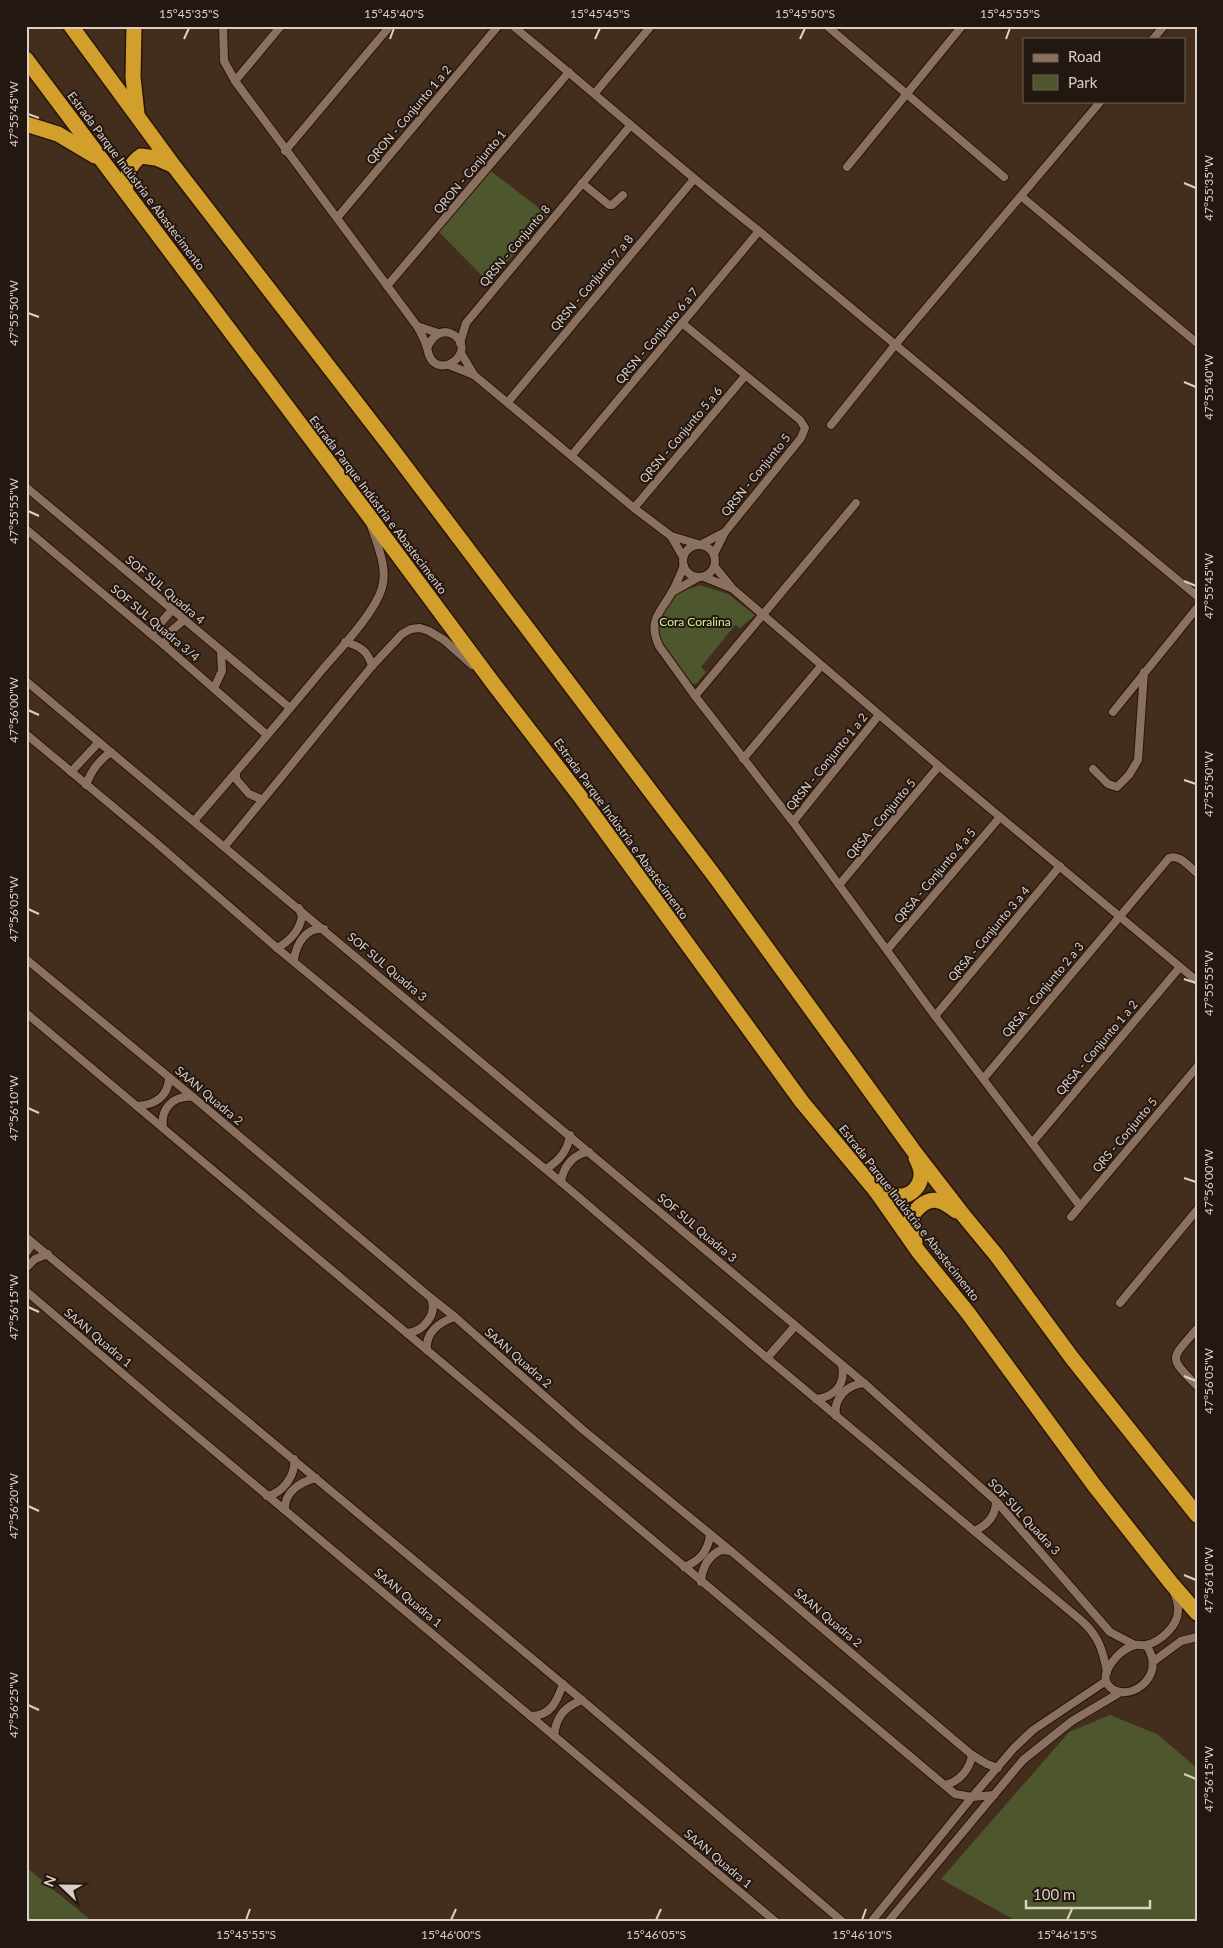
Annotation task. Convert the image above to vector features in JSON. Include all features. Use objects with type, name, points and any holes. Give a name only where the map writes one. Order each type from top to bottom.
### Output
[{"type":"highway","points":[[71,26],[173,165],[353,398],[716,878],[913,1150],[997,1256],[1072,1358],[1197,1515]]},
{"type":"highway","points":[[134,26],[133,77],[137,116]]},
{"type":"highway","name":"Estrada Parque Indústria e Abastecimento","points":[[26,59],[582,799],[802,1102],[876,1191],[918,1251],[968,1313],[1094,1485],[1171,1584],[1197,1613]]},
{"type":"highway","points":[[26,124],[58,134],[102,160]]},
{"type":"highway","points":[[125,190],[131,166],[141,156],[156,158],[173,165]]},
{"type":"highway","points":[[876,1191],[901,1197],[915,1189],[920,1180],[921,1172],[913,1150]]},
{"type":"highway","points":[[918,1251],[910,1223],[913,1215],[922,1204],[931,1200],[938,1200],[964,1216]]},
{"type":"street","points":[[223,26],[224,60],[235,81],[285,151],[418,326],[433,362],[441,366],[449,365],[456,361],[461,353]]},
{"type":"street","points":[[235,81],[281,26]]},
{"type":"street","points":[[285,151],[390,26]]},
{"type":"street","name":"QRON - Conjunto 1 a 2","points":[[337,218],[498,26]]},
{"type":"street","points":[[513,26],[595,93],[630,126],[1197,596]]},
{"type":"street","points":[[595,93],[651,26]]},
{"type":"street","points":[[827,26],[1004,177]]},
{"type":"street","points":[[847,167],[962,26]]},
{"type":"street","points":[[1154,38],[1164,26]]},
{"type":"street","name":"QRON - Conjunto 1","points":[[387,286],[569,72]]},
{"type":"street","points":[[831,425],[895,345],[1100,102]]},
{"type":"street","name":"QRSN - Conjunto 8","points":[[449,333],[466,323],[630,126]]},
{"type":"street","name":"QRSN - Conjunto 7 a 8","points":[[508,402],[694,179]]},
{"type":"street","points":[[582,183],[609,205],[612,205],[623,195]]},
{"type":"street","points":[[1021,196],[1197,343]]},
{"type":"street","name":"QRSN - Conjunto 6 a 7","points":[[572,455],[759,231]]},
{"type":"street","name":"QRSN - Conjunto 8","points":[[460,342],[466,323]]},
{"type":"street","points":[[682,323],[745,376]]},
{"type":"street","points":[[418,326],[438,333],[449,333],[456,336],[460,342],[461,353],[474,375]]},
{"type":"street","points":[[427,348],[431,339],[438,333]]},
{"type":"street","points":[[449,365],[474,375],[508,402],[634,508],[671,536],[684,557]]},
{"type":"street","name":"QRSN - Conjunto 5","points":[[714,554],[725,532],[804,433],[805,428],[800,420],[745,376]]},
{"type":"street","name":"QRSN - Conjunto 5 a 6","points":[[634,508],[745,376]]},
{"type":"street","name":"SOF SUL Quadra 4","points":[[26,488],[290,708]]},
{"type":"street","points":[[695,696],[856,503]]},
{"type":"street","points":[[194,821],[374,606],[382,586],[383,566],[366,512]]},
{"type":"street","name":"SOF SUL Quadra 3/4","points":[[26,529],[267,735]]},
{"type":"street","name":"QRSN - Conjunto 5","points":[[700,544],[725,532]]},
{"type":"street","points":[[671,536],[709,547],[714,554],[715,567],[733,589],[1000,818],[1197,981]]},
{"type":"street","points":[[700,544],[688,548],[684,557],[684,566],[672,592],[658,615],[655,624],[656,639],[663,653],[793,822],[935,1016],[1080,1206]]},
{"type":"street","points":[[684,566],[689,574],[733,589]]},
{"type":"street","points":[[672,592],[711,573],[715,567]]},
{"type":"street","points":[[1113,712],[1197,608]]},
{"type":"street","points":[[151,634],[172,610]]},
{"type":"street","points":[[164,645],[170,631],[184,620]]},
{"type":"street","points":[[225,846],[261,799],[372,666],[402,634],[411,629],[420,628],[444,640],[493,683]]},
{"type":"street","points":[[345,642],[356,645],[367,652],[372,666]]},
{"type":"street","points":[[214,688],[222,671],[221,652]]},
{"type":"street","points":[[743,759],[821,666]]},
{"type":"street","points":[[1093,769],[1108,784],[1117,787],[1130,775],[1135,766],[1140,752],[1144,672]]},
{"type":"street","name":"SOF SUL Quadra 3","points":[[26,681],[570,1135],[864,1384],[996,1501],[1110,1632],[1135,1645]]},
{"type":"street","name":"QRSN - Conjunto 1 a 2","points":[[793,822],[879,715]]},
{"type":"street","points":[[26,734],[277,948],[294,960],[546,1169],[767,1358],[1092,1631],[1102,1648],[1107,1672],[1106,1681],[1109,1687],[1119,1693],[1126,1694],[1145,1682],[1151,1674],[1154,1661],[1146,1646]]},
{"type":"street","points":[[71,772],[99,742]]},
{"type":"street","points":[[86,784],[96,765],[111,752]]},
{"type":"street","name":"QRSA - Conjunto 5","points":[[839,885],[939,766]]},
{"type":"street","points":[[236,772],[236,779],[246,792],[261,799]]},
{"type":"street","name":"QRSA - Conjunto 4 a 5","points":[[887,950],[1000,818]]},
{"type":"street","name":"QRSA - Conjunto 2 a 3","points":[[984,1078],[1169,858],[1175,856],[1179,858],[1197,873]]},
{"type":"street","name":"QRSA - Conjunto 3 a 4","points":[[935,1016],[1060,866]]},
{"type":"street","points":[[277,948],[285,944],[298,930],[302,917],[298,908]]},
{"type":"street","points":[[294,960],[295,951],[304,937],[316,928],[324,929]]},
{"type":"street","name":"SAAN Quadra 2","points":[[26,959],[455,1317],[526,1380],[972,1755],[998,1768]]},
{"type":"street","name":"QRSA - Conjunto 1 a 2","points":[[1032,1143],[1180,967]]},
{"type":"street","points":[[26,1014],[945,1785],[955,1794],[960,1812]]},
{"type":"street","name":"QRS - Conjunto 5","points":[[1071,1217],[1197,1067]]},
{"type":"street","points":[[137,1106],[152,1104],[162,1097],[169,1087],[170,1078]]},
{"type":"street","points":[[163,1128],[162,1120],[164,1114],[174,1100],[179,1097],[193,1097]]},
{"type":"street","points":[[546,1169],[554,1164],[566,1150],[570,1135]]},
{"type":"street","points":[[561,1182],[562,1174],[577,1154],[589,1152]]},
{"type":"street","points":[[1120,1303],[1197,1210]]},
{"type":"street","points":[[26,1237],[582,1700],[834,1918],[843,1922]]},
{"type":"street","points":[[26,1253],[33,1242]]},
{"type":"street","points":[[26,1268],[35,1259],[48,1254]]},
{"type":"street","name":"SAAN Quadra 1","points":[[26,1291],[267,1496],[776,1922]]},
{"type":"street","points":[[407,1333],[415,1333],[423,1327],[432,1314],[434,1305],[430,1298]]},
{"type":"street","points":[[427,1350],[426,1344],[434,1329],[442,1321],[455,1317]]},
{"type":"street","points":[[767,1358],[795,1326]]},
{"type":"street","points":[[1197,1329],[1176,1356],[1177,1364],[1197,1386]]},
{"type":"street","points":[[816,1399],[826,1398],[840,1384],[843,1378],[842,1365]]},
{"type":"street","points":[[836,1416],[835,1408],[845,1392],[854,1384],[864,1384]]},
{"type":"street","points":[[267,1496],[280,1490],[288,1482],[295,1467],[294,1459]]},
{"type":"street","points":[[285,1510],[284,1502],[297,1485],[303,1481],[316,1478]]},
{"type":"street","points":[[974,1531],[982,1528],[992,1518],[996,1509],[996,1501]]},
{"type":"street","points":[[684,1567],[692,1564],[703,1555],[710,1534]]},
{"type":"street","points":[[701,1582],[704,1567],[708,1561],[721,1550],[731,1551]]},
{"type":"street","points":[[1107,1672],[1118,1656],[1135,1645],[1146,1646],[1167,1633],[1177,1617],[1178,1603],[1171,1584]]},
{"type":"street","points":[[1154,1661],[1181,1641],[1197,1637]]},
{"type":"street","points":[[871,1922],[1014,1748],[1033,1730],[1106,1681]]},
{"type":"street","points":[[531,1716],[538,1716],[549,1711],[557,1700],[562,1684]]},
{"type":"street","points":[[888,1922],[1023,1760],[1072,1721],[1119,1693]]},
{"type":"street","points":[[554,1736],[555,1726],[562,1712],[572,1704],[582,1700]]},
{"type":"street","points":[[945,1785],[953,1784],[964,1774],[972,1755]]},
{"type":"street","points":[[955,1794],[972,1797],[994,1795]]},
{"type":"green space","points":[[488,169],[548,215],[489,283],[438,231]]},
{"type":"green space","name":"Cora Coralina","points":[[700,585],[728,594],[755,615],[740,628],[735,625],[701,667],[706,672],[697,683],[693,684],[689,682],[664,649],[659,631],[660,621],[671,600],[688,589]]},
{"type":"green space","points":[[1110,1715],[1157,1734],[1197,1768],[1197,1922],[1018,1922],[941,1879],[1069,1732]]},
{"type":"green space","points":[[26,1867],[93,1922],[26,1922]]}]
